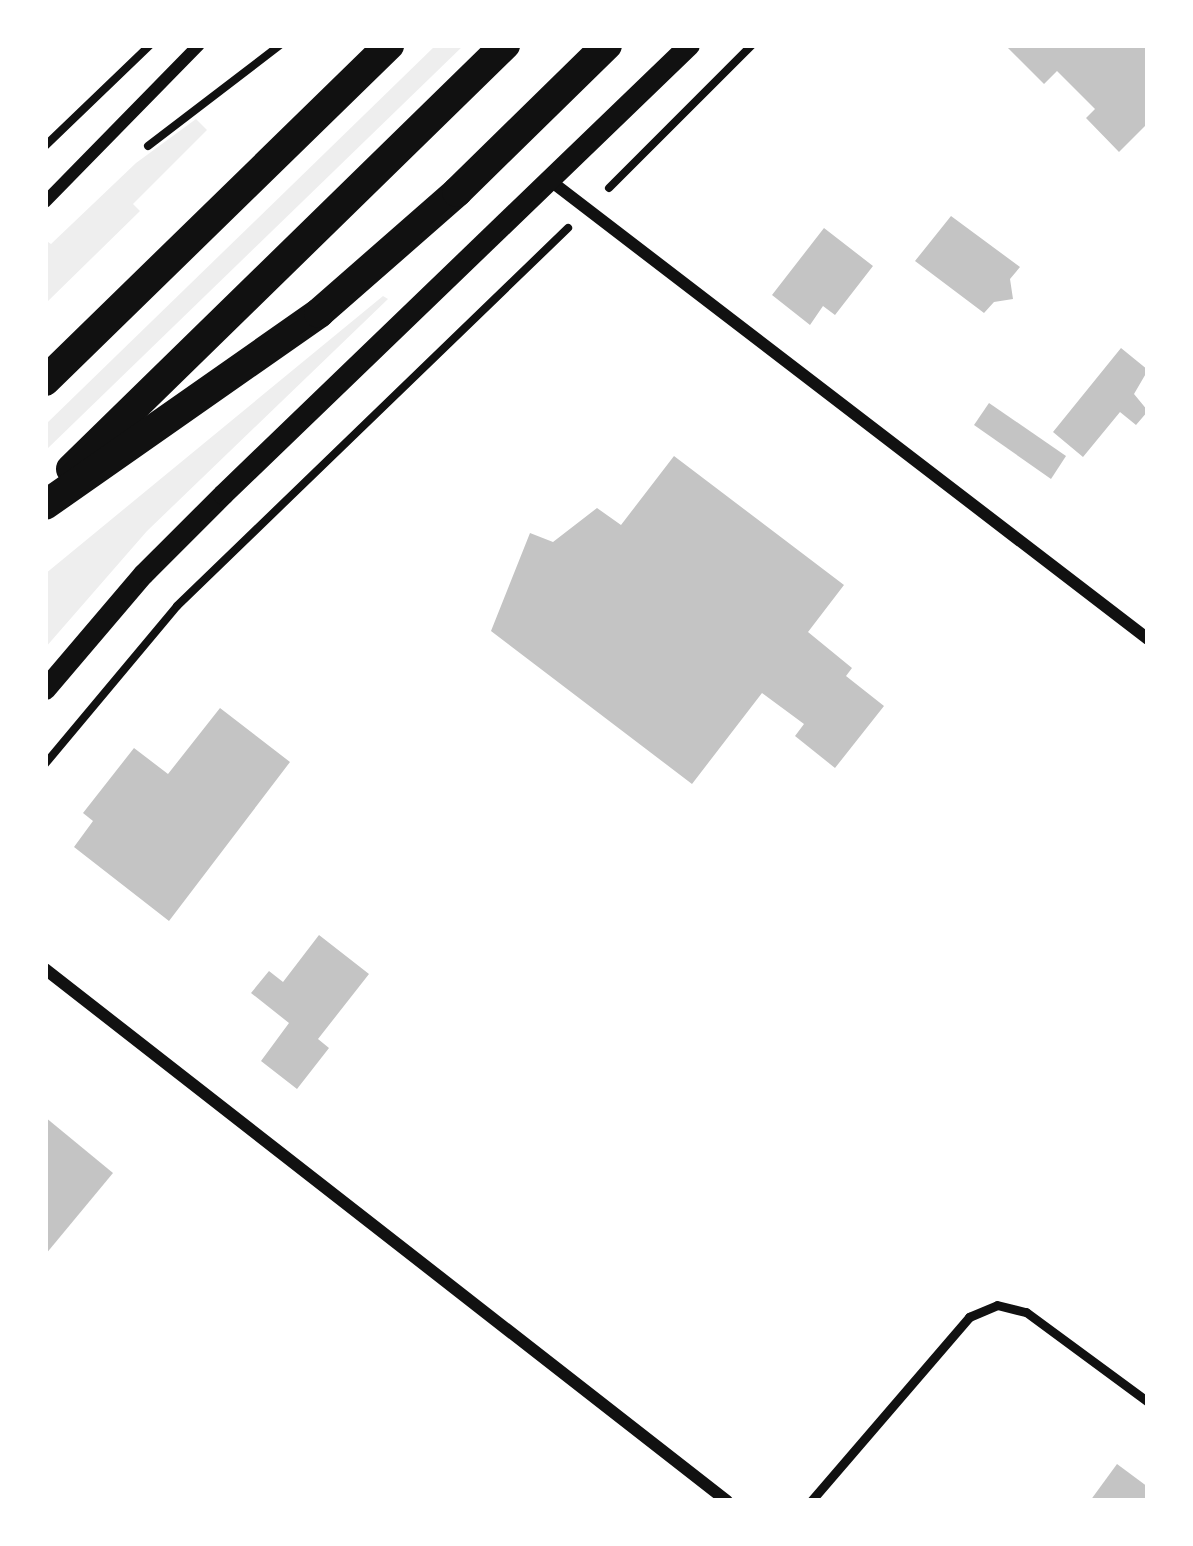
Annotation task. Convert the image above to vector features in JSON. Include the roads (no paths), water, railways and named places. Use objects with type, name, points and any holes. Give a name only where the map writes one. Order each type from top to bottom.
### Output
[{"type":"main road","points":[[322,111],[370,45]]},
{"type":"main road","points":[[45,381],[389,45]]},
{"type":"main road","points":[[45,494],[505,45]]},
{"type":"main road","points":[[45,505],[319,313],[457,192],[607,45]]},
{"type":"street","points":[[45,202],[199,45]]},
{"type":"street","points":[[45,689],[143,574],[223,494],[689,45]]},
{"type":"street","points":[[552,182],[1148,640]]},
{"type":"street","points":[[45,968],[727,1501]]},
{"type":"lane","points":[[811,1501],[969,1317],[997,1305],[1026,1312],[1148,1402]]}]
